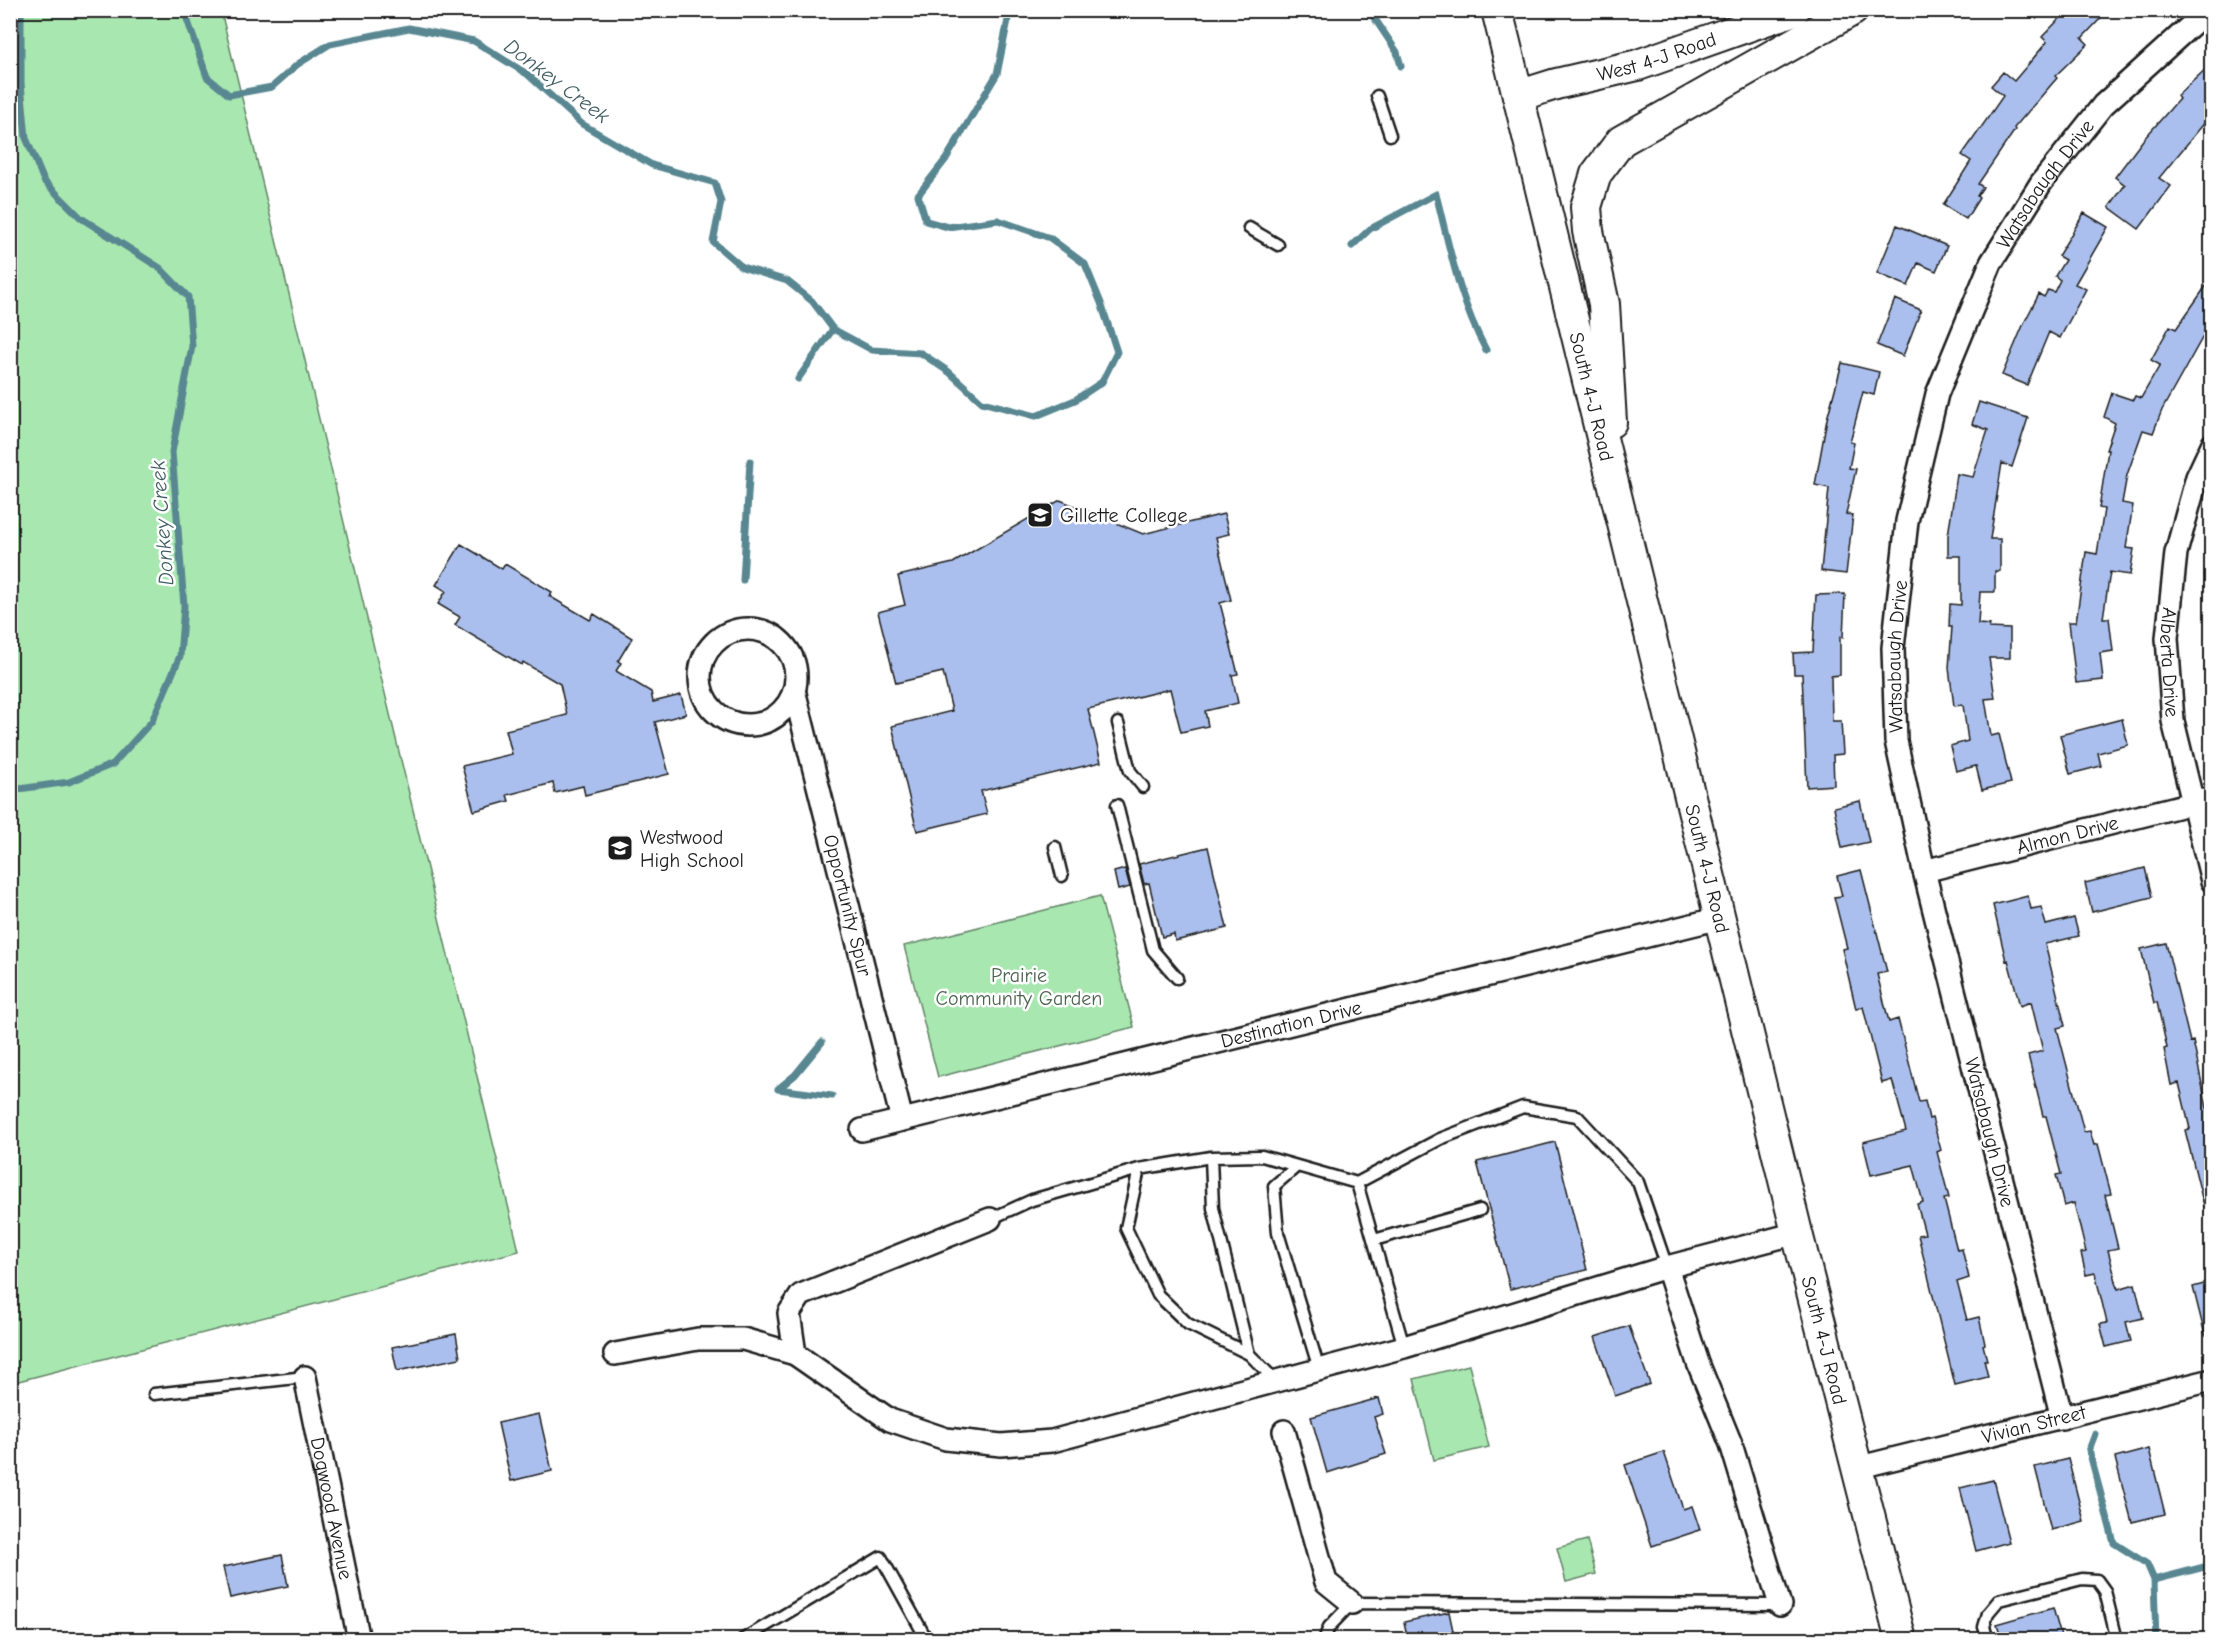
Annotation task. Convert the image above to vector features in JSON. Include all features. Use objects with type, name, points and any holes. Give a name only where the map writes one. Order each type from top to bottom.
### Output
[{"type":"main road","name":"South 4-J Road","points":[[1497,10],[1797,1233],[1901,1640]]},
{"type":"main road","name":"West 4-J Road","points":[[1518,96],[1556,84],[1638,65],[1794,10]]},
{"type":"main road","points":[[1616,500],[1604,304],[1588,231],[1586,207],[1596,174],[1621,141],[1853,10]]},
{"type":"street","name":"Watsabaugh Drive","points":[[2062,1418],[1924,871],[1896,741],[1893,648],[1907,521],[1937,394],[1992,263],[2041,183],[2103,105],[2208,10]]},
{"type":"street","name":"Alberta Drive","points":[[2211,445],[2197,477],[2176,553],[2167,638],[2173,721],[2202,800],[2211,881]]},
{"type":"street","name":"Opportunity Spur","points":[[794,690],[787,705],[776,716],[760,723],[744,725],[728,721],[715,712],[705,699],[700,683],[700,668],[706,653],[715,641],[736,631],[759,630],[773,636],[785,646],[793,659],[796,674],[794,690],[902,1120]]},
{"type":"street","name":"Almon Drive","points":[[1924,871],[2202,800]]},
{"type":"street","name":"Destination Drive","points":[[862,1130],[1720,918]]},
{"type":"street","points":[[795,1354],[789,1313],[801,1295],[990,1220]]},
{"type":"street","points":[[615,1354],[698,1340],[742,1339],[795,1354],[890,1420],[946,1439],[1001,1445],[1052,1441],[1404,1347],[1667,1267],[1797,1233]]},
{"type":"street","points":[[1667,1267],[1698,1363],[1731,1444],[1780,1605]]},
{"type":"street","name":"Dogwood Avenue","points":[[305,1377],[359,1640]]},
{"type":"street","name":"Vivian Street","points":[[1856,1468],[2211,1380]]},
{"type":"street","points":[[1284,1431],[1326,1582],[1352,1602]]},
{"type":"lane","points":[[1377,96],[1390,135]]},
{"type":"lane","points":[[1249,228],[1278,245]]},
{"type":"lane","points":[[1118,723],[1130,771],[1143,787]]},
{"type":"lane","points":[[1117,805],[1153,950],[1178,978]]},
{"type":"lane","points":[[1055,847],[1062,876]]},
{"type":"lane","points":[[990,1220],[1032,1200],[1139,1169],[1211,1156],[1262,1156],[1357,1182],[1440,1139],[1523,1107],[1577,1116],[1638,1182],[1667,1267]]},
{"type":"lane","points":[[1211,1156],[1213,1209],[1249,1354]]},
{"type":"lane","points":[[1297,1166],[1274,1186],[1278,1233],[1319,1369]]},
{"type":"lane","points":[[1139,1169],[1125,1228],[1158,1295],[1188,1324],[1249,1354],[1276,1381]]},
{"type":"lane","points":[[1357,1182],[1404,1347]]},
{"type":"lane","points":[[1374,1240],[1480,1210]]},
{"type":"lane","points":[[154,1394],[305,1377]]},
{"type":"lane","points":[[742,1640],[881,1557],[927,1640]]},
{"type":"lane","points":[[1988,1640],[1984,1627],[1988,1613],[1999,1600],[2082,1579],[2097,1581],[2105,1591],[2117,1640]]},
{"type":"lane","points":[[1324,1640],[1329,1627],[1352,1602],[1780,1605]]},
{"type":"green space","points":[[11,10],[221,11],[519,1251],[11,1383]]},
{"type":"green space","name":"Prairie Community Garden","points":[[1100,896],[1134,1027],[938,1077],[904,946]]},
{"type":"green space","points":[[1469,1365],[1489,1447],[1434,1460],[1414,1379]]},
{"type":"green space","points":[[1587,1540],[1596,1574],[1566,1582],[1557,1548]]},
{"type":"building","points":[[2068,10],[2091,10],[2100,19],[2082,38],[2088,44],[2055,76],[2057,78],[2014,128],[2015,130],[1978,184],[1983,187],[1966,219],[1943,205],[1971,161],[1962,155],[2003,96],[1991,86],[2003,72],[2014,81],[2047,42],[2042,37]]},
{"type":"building","points":[[2211,64],[2211,115],[2159,178],[2171,186],[2139,229],[2109,207],[2125,185],[2115,177],[2143,140],[2179,99],[2177,96]]},
{"type":"building","points":[[2084,213],[2108,227],[2075,284],[2086,289],[2060,338],[2049,332],[2027,385],[2002,375],[2039,294],[2044,297],[2048,290],[2054,292],[2060,280],[2055,276],[2065,260],[2058,256]]},
{"type":"building","points":[[1897,225],[1947,246],[1936,271],[1918,263],[1908,286],[1877,273]]},
{"type":"building","points":[[2211,279],[2211,322],[2162,410],[2153,433],[2143,430],[2127,475],[2122,503],[2133,505],[2126,548],[2134,549],[2130,575],[2110,572],[2103,618],[2109,618],[2113,651],[2100,653],[2103,680],[2076,683],[2069,622],[2076,622],[2086,552],[2097,554],[2104,509],[2099,508],[2108,450],[2106,450],[2115,423],[2104,417],[2112,393],[2133,400],[2135,396],[2141,398],[2160,365],[2151,360],[2170,326],[2176,329]]},
{"type":"building","points":[[1895,299],[1921,310],[1903,356],[1877,345]]},
{"type":"building","points":[[1842,363],[1879,372],[1874,395],[1863,392],[1850,442],[1854,443],[1849,468],[1856,469],[1846,514],[1853,515],[1846,574],[1821,571],[1829,488],[1815,485],[1827,419]]},
{"type":"building","points":[[1979,402],[2028,418],[2012,467],[2002,463],[1990,539],[2000,539],[2000,571],[1995,571],[1995,592],[1980,592],[1978,624],[1990,625],[1989,628],[2010,629],[2010,658],[1989,658],[1995,698],[1985,699],[1991,736],[1999,734],[2011,783],[1982,790],[1976,766],[1956,771],[1950,746],[1968,741],[1963,705],[1954,706],[1949,668],[1952,627],[1949,627],[1950,604],[1961,605],[1961,556],[1948,556],[1948,536],[1957,474],[1973,477],[1988,430],[1972,424]]},
{"type":"building","points":[[1060,500],[1143,534],[1224,514],[1229,534],[1216,537],[1231,600],[1220,603],[1238,674],[1232,675],[1238,703],[1205,711],[1208,726],[1181,732],[1170,689],[1088,709],[1101,762],[981,791],[987,814],[917,831],[892,726],[952,711],[943,672],[896,683],[878,612],[905,605],[898,576],[953,563]]},
{"type":"building","points":[[461,544],[502,569],[505,564],[552,592],[549,596],[590,620],[594,614],[632,638],[618,661],[621,663],[616,671],[651,692],[653,702],[681,695],[686,714],[655,722],[669,774],[585,795],[583,786],[555,793],[553,783],[507,795],[509,801],[474,811],[462,766],[512,754],[506,730],[567,715],[560,684],[523,662],[522,665],[455,625],[460,617],[438,604],[446,591],[436,585]]},
{"type":"building","points":[[1845,594],[1843,637],[1840,637],[1840,675],[1831,676],[1832,721],[1841,721],[1843,754],[1833,755],[1834,785],[1807,787],[1802,674],[1794,674],[1793,653],[1813,652],[1816,595]]},
{"type":"building","points":[[2122,719],[2128,745],[2098,753],[2101,766],[2070,774],[2060,735]]},
{"type":"building","points":[[1860,801],[1869,842],[1842,848],[1834,807]]},
{"type":"building","points":[[1208,847],[1227,928],[1175,941],[1174,934],[1162,937],[1149,883],[1144,884],[1139,864]]},
{"type":"building","points":[[2145,868],[2152,897],[2092,912],[2085,883]]},
{"type":"building","points":[[1125,869],[1130,887],[1118,890],[1114,872]]},
{"type":"building","points":[[1861,870],[1887,972],[1877,974],[1889,1022],[1898,1019],[1919,1102],[1925,1101],[1941,1150],[1937,1152],[1949,1198],[1944,1199],[1957,1250],[1962,1249],[1969,1278],[1957,1282],[1967,1320],[1979,1317],[1985,1344],[1983,1345],[1987,1360],[1984,1360],[1988,1377],[1955,1385],[1918,1235],[1925,1234],[1917,1204],[1923,1202],[1913,1165],[1871,1175],[1863,1142],[1906,1131],[1892,1080],[1882,1083],[1863,1007],[1856,1009],[1842,949],[1847,948],[1834,897],[1842,896],[1837,876]]},
{"type":"building","points":[[2028,896],[2031,909],[2041,907],[2046,925],[2074,918],[2079,936],[2045,944],[2065,1026],[2057,1028],[2084,1132],[2090,1131],[2094,1145],[2098,1144],[2111,1194],[2105,1195],[2118,1248],[2108,1250],[2118,1289],[2135,1284],[2143,1318],[2126,1322],[2131,1341],[2106,1347],[2100,1324],[2107,1323],[2095,1273],[2086,1275],[2081,1253],[2086,1252],[2074,1203],[2064,1206],[2056,1175],[2061,1174],[2046,1116],[2043,1116],[2028,1055],[2043,1051],[2031,1002],[2020,1006],[2008,960],[2006,961],[1993,905]]},
{"type":"building","points":[[2166,943],[2190,1042],[2193,1041],[2207,1108],[2211,1107],[2211,1210],[2205,1210],[2185,1130],[2190,1129],[2179,1083],[2171,1085],[2164,1049],[2167,1048],[2157,1002],[2154,1003],[2141,949]]},
{"type":"building","points":[[1555,1142],[1587,1270],[1510,1289],[1477,1162]]},
{"type":"building","points":[[2211,1282],[2211,1334],[2205,1335],[2193,1287]]},
{"type":"building","points":[[1629,1326],[1650,1384],[1615,1396],[1595,1337]]},
{"type":"building","points":[[456,1334],[460,1358],[397,1371],[392,1347]]},
{"type":"building","points":[[1379,1398],[1383,1414],[1374,1417],[1386,1454],[1327,1473],[1311,1417]]},
{"type":"building","points":[[539,1414],[552,1471],[511,1481],[498,1423]]},
{"type":"building","points":[[2149,1449],[2165,1514],[2132,1522],[2115,1458]]},
{"type":"building","points":[[1664,1452],[1683,1509],[1692,1506],[1700,1530],[1652,1546],[1625,1465]]},
{"type":"building","points":[[2068,1459],[2084,1521],[2051,1530],[2035,1467]]},
{"type":"building","points":[[1993,1480],[2009,1542],[1976,1551],[1960,1488]]},
{"type":"building","points":[[282,1555],[288,1586],[230,1598],[223,1567]]},
{"type":"building","points":[[2053,1608],[2062,1640],[2002,1640],[1997,1624]]},
{"type":"building","points":[[1449,1612],[1455,1640],[1408,1640],[1404,1622]]},
{"type":"waterway","name":"Donkey Creek","points":[[10,784],[19,789],[69,782],[113,764],[152,721],[180,656],[184,606],[172,452],[192,346],[188,297],[160,268],[81,218],[44,181],[26,138],[21,83],[21,15],[23,10]]},
{"type":"waterway","name":"Donkey Creek","points":[[184,10],[207,77],[229,95],[272,87],[298,64],[330,44],[409,28],[474,41],[527,74],[582,124],[652,165],[715,183],[721,202],[713,242],[742,267],[787,281],[812,301],[833,329],[872,350],[921,353],[949,372],[982,402],[1036,416],[1075,400],[1102,382],[1117,352],[1085,264],[1050,238],[998,220],[948,227],[926,221],[918,195],[946,159],[997,74],[1010,10]]},
{"type":"waterway","points":[[1369,10],[1397,52],[1401,66]]},
{"type":"waterway","points":[[1352,246],[1370,229],[1436,194],[1462,293],[1486,350]]},
{"type":"waterway","points":[[798,379],[833,329]]},
{"type":"waterway","points":[[743,580],[750,461]]},
{"type":"waterway","points":[[778,1089],[795,1075],[822,1042]]},
{"type":"waterway","points":[[778,1089],[832,1096]]},
{"type":"waterway","points":[[2095,1434],[2089,1450],[2114,1543],[2147,1564],[2154,1580]]},
{"type":"waterway","points":[[2156,1640],[2154,1580],[2212,1565]]},
{"type":"place","name":"Gillette College","points":[[1040,515]]},
{"type":"place","name":"Westwood High School","points":[[620,848]]}]
